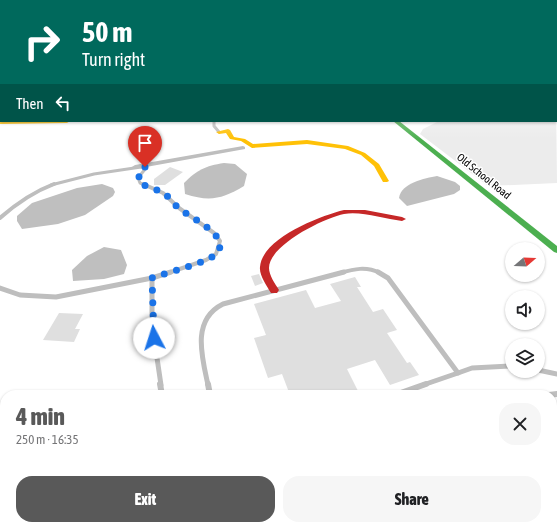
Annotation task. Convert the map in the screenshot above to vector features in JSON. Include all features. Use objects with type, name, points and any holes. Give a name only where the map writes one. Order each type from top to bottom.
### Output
[{"type":"street","name":"Old School Road","points":[[397,122],[557,250]]},
{"type":"street","points":[[219,132],[228,131],[232,138],[243,140],[252,146],[298,140],[332,144],[357,152],[369,159],[380,170],[385,181]]},
{"type":"street","points":[[135,168],[243,148]]},
{"type":"street","points":[[274,290],[264,268],[265,261],[271,251],[282,242],[319,219],[350,212],[402,219]]},
{"type":"lane","points":[[214,122],[214,126],[219,132]]},
{"type":"lane","points":[[0,218],[19,202],[40,190],[79,178],[135,168],[146,168],[138,178],[140,183],[163,193],[179,208],[214,233],[220,240],[219,249],[216,254],[206,260],[152,278],[56,298],[20,295],[0,288]]},
{"type":"lane","points":[[209,390],[201,340],[204,322],[210,312],[224,304],[358,268],[370,268],[380,271],[388,278],[458,373]]},
{"type":"lane","points":[[152,278],[152,324],[161,390]]},
{"type":"lane","points":[[416,390],[472,368],[505,366]]},
{"type":"lane","points":[[545,371],[557,374]]},
{"type":"shaded area","points":[[437,122],[556,122],[557,183],[488,186],[420,134],[423,129]]},
{"type":"shaded area","points":[[224,163],[235,164],[247,174],[244,186],[229,194],[216,198],[202,198],[185,194],[184,183],[193,175],[206,167]]},
{"type":"shaded area","points":[[437,176],[455,182],[460,186],[460,190],[454,194],[407,206],[399,198],[404,189],[414,182]]},
{"type":"shaded area","points":[[102,184],[113,188],[115,192],[113,196],[85,215],[58,224],[22,229],[17,221],[17,216],[32,203],[77,188]]},
{"type":"shaded area","points":[[104,247],[121,250],[127,265],[124,274],[104,279],[73,281],[72,270],[87,256]]},
{"type":"building","points":[[170,167],[183,172],[165,185],[154,185],[154,179]]},
{"type":"building","points":[[259,274],[263,283],[255,286],[251,276]]},
{"type":"building","points":[[355,277],[361,287],[357,287],[373,312],[383,309],[397,330],[387,333],[407,363],[410,362],[419,375],[390,385],[375,360],[347,369],[358,390],[288,390],[282,374],[268,378],[254,338],[266,335],[254,304],[306,290],[315,308],[341,301],[330,284]]},
{"type":"building","points":[[59,313],[83,314],[75,329],[80,329],[74,342],[43,340]]},
{"type":"traffic: fast","points":[[397,122],[557,250]]},
{"type":"traffic: slow","points":[[219,132],[228,131],[232,138],[243,140],[252,146],[307,142],[346,147],[363,154],[377,165],[385,181]]},
{"type":"traffic: jam","points":[[274,290],[264,268],[266,259],[273,250],[296,232],[323,219],[344,212],[365,213],[402,219]]},
{"type":"route","points":[[145,167],[146,168],[138,178],[140,183],[163,193],[179,208],[214,233],[220,240],[219,249],[216,254],[206,260],[184,266],[152,278],[152,324],[154,338]]}]
